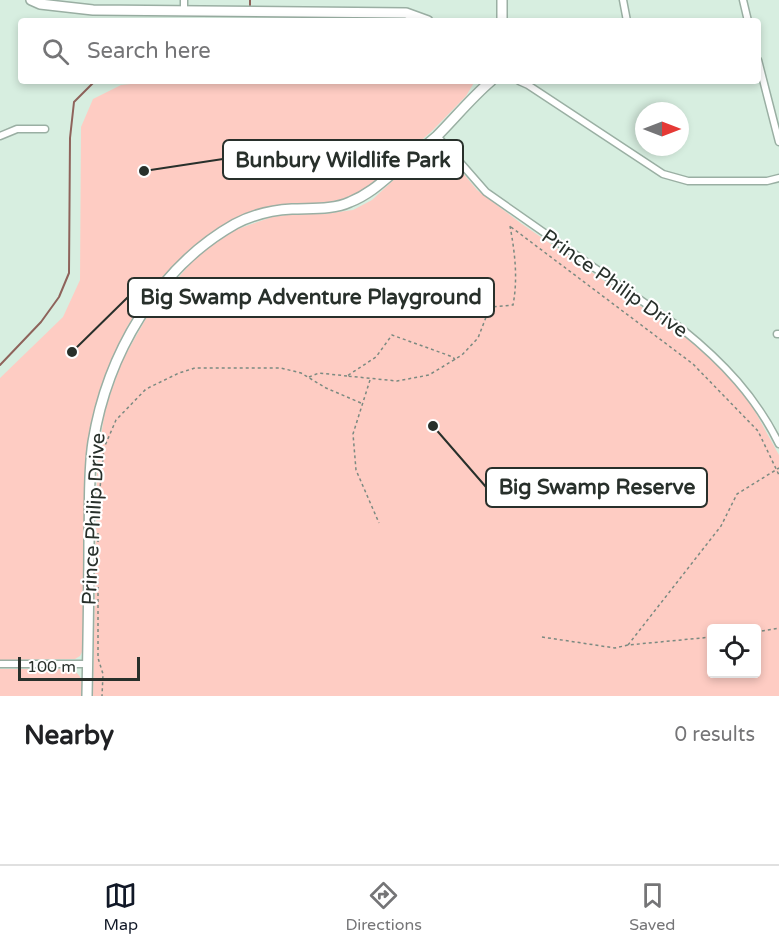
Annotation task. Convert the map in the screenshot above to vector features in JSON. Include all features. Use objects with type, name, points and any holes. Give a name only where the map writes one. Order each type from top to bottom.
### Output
[{"type":"street","points":[[31,0],[49,5],[93,10],[406,13],[420,18]]},
{"type":"street","points":[[184,0],[184,10]]},
{"type":"street","points":[[502,0],[502,18]]},
{"type":"street","points":[[623,0],[626,18]]},
{"type":"street","points":[[743,0],[747,18]]},
{"type":"street","points":[[761,72],[779,142]]},
{"type":"street","name":"Prince Philip Drive","points":[[475,95],[479,84]]},
{"type":"street","name":"Prince Philip Drive","points":[[87,696],[93,443],[105,392],[117,362],[149,303],[188,259],[205,244],[238,222],[271,211],[324,208],[349,203],[368,193],[437,135],[488,84]]},
{"type":"street","points":[[527,84],[655,171],[671,177],[688,181],[767,181],[779,178]]},
{"type":"street","points":[[0,136],[17,129],[45,129]]},
{"type":"street","name":"Prince Philip Drive","points":[[437,135],[486,192],[682,329],[711,353],[734,375],[776,431],[779,444]]},
{"type":"street","points":[[0,664],[88,664]]},
{"type":"path","points":[[308,377],[319,373],[397,381],[429,375],[455,360],[478,338],[490,307],[513,305],[516,288],[510,226],[693,364],[758,431],[778,468],[779,475]]},
{"type":"path","points":[[347,376],[376,357],[392,334],[453,357],[455,360]]},
{"type":"path","points":[[99,501],[104,448],[116,420],[146,389],[195,368],[281,368],[301,373],[326,388],[361,403]]},
{"type":"path","points":[[370,379],[353,434],[356,470],[379,523]]},
{"type":"path","points":[[628,645],[721,526],[737,494],[778,468]]},
{"type":"path","points":[[99,523],[98,658],[103,674],[102,696]]},
{"type":"path","points":[[761,631],[779,628]]},
{"type":"path","points":[[543,637],[615,648],[707,637]]},
{"type":"shaded area","points":[[400,16],[408,18],[304,18]]},
{"type":"shaded area","points":[[473,84],[466,96],[432,131],[363,191],[325,203],[271,206],[229,222],[188,252],[151,294],[128,325],[103,384],[86,458],[83,650],[75,659],[0,660],[0,378],[63,317],[80,280],[81,127],[93,99],[121,85]]},
{"type":"shaded area","points":[[436,147],[444,150],[477,190],[685,337],[713,360],[735,384],[752,406],[779,455],[779,696],[93,696],[97,466],[105,409],[122,361],[153,306],[200,253],[235,230],[272,217],[353,210],[372,200],[427,149]]},
{"type":"shaded area","points":[[0,669],[70,669],[80,677],[83,696],[0,696]]},
{"type":"waterway","points":[[250,0],[250,6]]},
{"type":"waterway","points":[[0,365],[41,322],[59,297],[69,273],[70,138],[74,102],[92,84]]},
{"type":"place","name":"Bunbury Wildlife Park","points":[[144,171]]},
{"type":"place","name":"Big Swamp Adventure Playground","points":[[72,352]]},
{"type":"place","name":"Big Swamp Reserve","points":[[433,426]]}]
